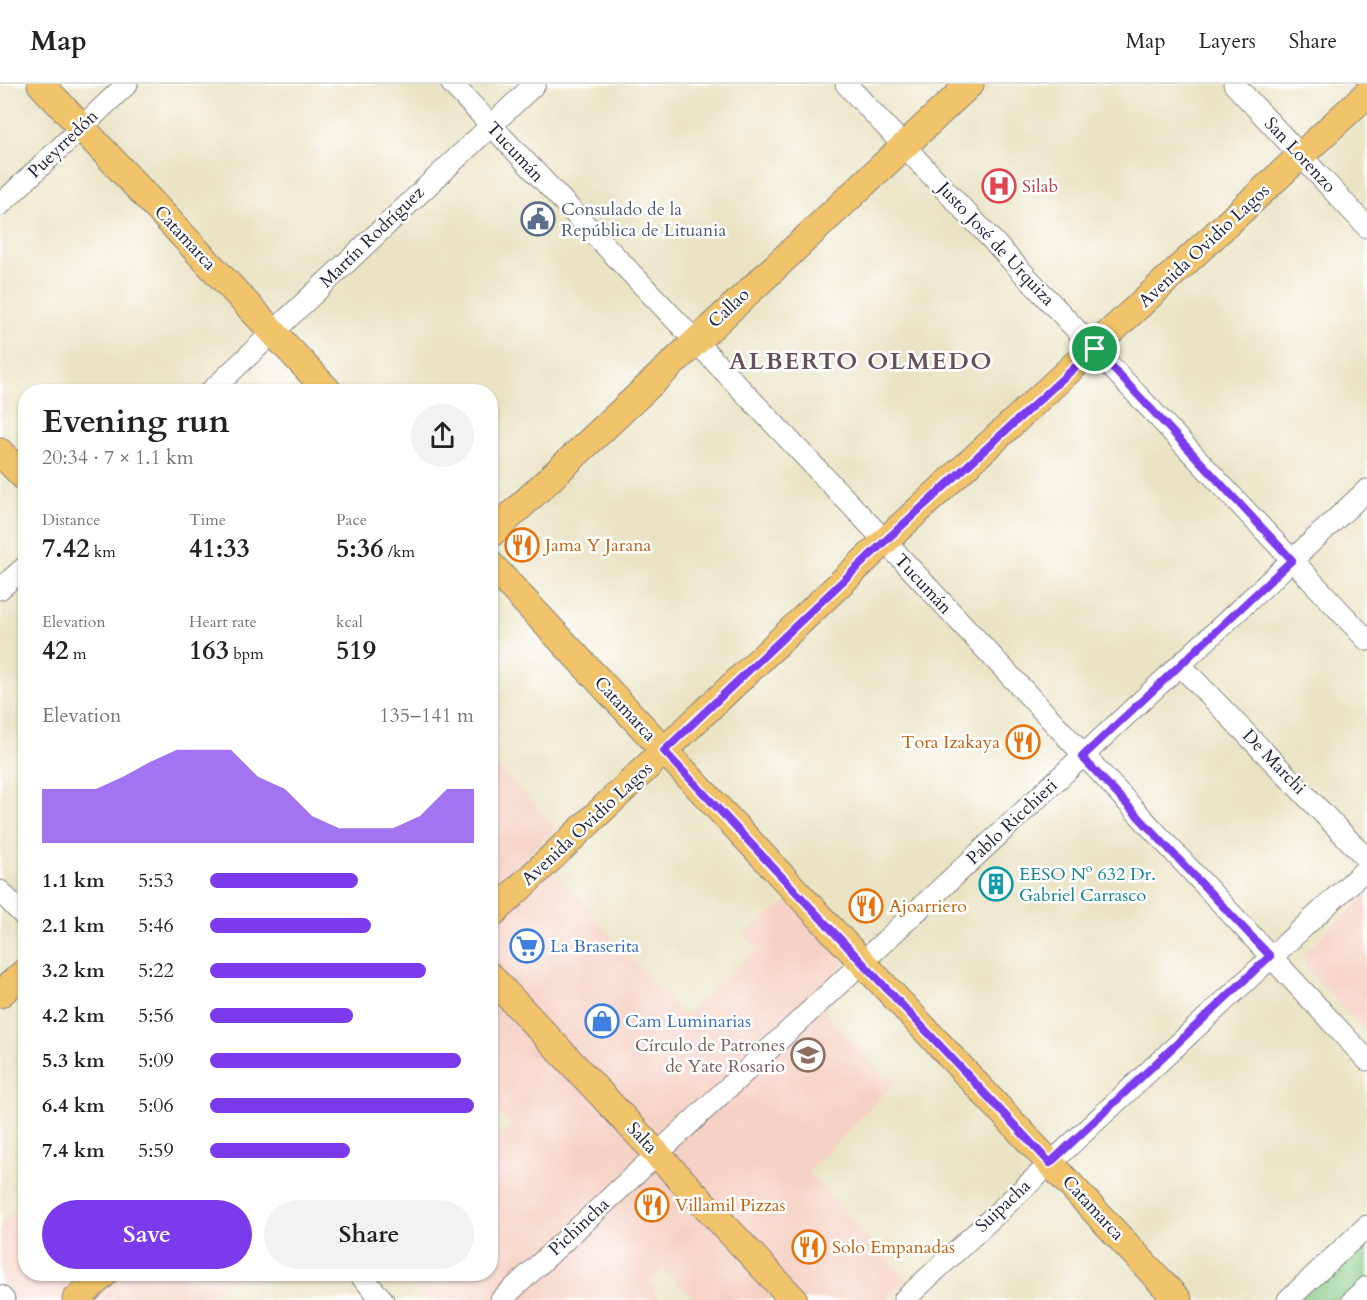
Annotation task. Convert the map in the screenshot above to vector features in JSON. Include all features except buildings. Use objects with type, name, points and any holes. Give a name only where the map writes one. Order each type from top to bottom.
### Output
[{"type":"main road","name":"Catamarca","points":[[41,84],[322,384]]},
{"type":"main road","name":"Callao","points":[[498,527],[970,84]]},
{"type":"main road","name":"Avenida Ovidio Lagos","points":[[498,908],[885,541],[1095,349],[1367,94]]},
{"type":"main road","points":[[0,452],[18,471]]},
{"type":"main road","name":"Catamarca","points":[[498,573],[1178,1300]]},
{"type":"main road","points":[[0,994],[18,977]]},
{"type":"main road","name":"Salta","points":[[498,985],[794,1300]]},
{"type":"main road","points":[[76,1300],[96,1281]]},
{"type":"street","name":"Pueyrredón","points":[[0,205],[127,84]]},
{"type":"street","name":"Tucumán","points":[[452,84],[885,541],[1082,757],[1367,1060]]},
{"type":"street","name":"Martín Rodríguez","points":[[218,384],[535,84]]},
{"type":"street","name":"Justo José de Urquiza","points":[[846,84],[1367,640]]},
{"type":"street","name":"San Lorenzo","points":[[1234,84],[1367,227]]},
{"type":"street","name":"Pablo Ricchieri","points":[[657,1154],[1367,490]]},
{"type":"street","points":[[0,589],[18,573]]},
{"type":"street","name":"De Marchi","points":[[1180,665],[1367,859]]},
{"type":"street","name":"Suipacha","points":[[904,1300],[1270,956],[1367,868]]},
{"type":"street","points":[[0,891],[18,910]]},
{"type":"street","name":"Pichincha","points":[[501,1300],[657,1154]]},
{"type":"street","points":[[1288,1300],[1367,1226]]},
{"type":"street","points":[[365,1281],[383,1300]]},
{"type":"street","points":[[1353,1300],[1367,1287]]},
{"type":"street","points":[[0,1296],[4,1300]]},
{"type":"shaded area","points":[[498,766],[556,828],[498,885]]},
{"type":"shaded area","points":[[537,853],[683,1016],[758,949],[743,935],[788,901],[844,958],[825,1013],[885,1077],[898,1079],[808,1172],[907,1280],[885,1300],[696,1300],[663,1269],[650,1282],[659,1300],[428,1300],[410,1281],[498,1281],[498,1139],[511,1126],[498,1112],[498,890]]},
{"type":"shaded area","points":[[1367,895],[1367,1033],[1305,966],[1304,952]]},
{"type":"shaded area","points":[[18,1208],[18,1281],[228,1281],[207,1300],[0,1300],[0,1225]]},
{"type":"green space","points":[[1367,1226],[1367,1287],[1353,1300],[1288,1300]]},
{"type":"place","name":"Silab","points":[[999,186]]},
{"type":"place","name":"Consulado de la República de Lituania","points":[[538,219]]},
{"type":"place","name":"Jama Y Jarana","points":[[522,545]]},
{"type":"place","name":"Tora Izakaya","points":[[1023,742]]},
{"type":"place","name":"EESO Nº 632 Dr. Gabriel Carrasco","points":[[996,884]]},
{"type":"place","name":"Ajoarriero","points":[[866,906]]},
{"type":"place","name":"La Braserita","points":[[527,946]]},
{"type":"place","name":"Cam Luminarias","points":[[602,1021]]},
{"type":"place","name":"Círculo de Patrones de Yate Rosario","points":[[808,1055]]},
{"type":"place","name":"Villamil Pizzas","points":[[652,1205]]},
{"type":"place","name":"Solo Empanadas","points":[[809,1247]]},
{"type":"district","name":"ALBERTO OLMEDO","points":[[861,361]]},
{"type":"route","points":[[1095,349],[1292,560],[1082,757],[1270,956],[1050,1163],[664,751],[885,541],[1095,349]]}]
